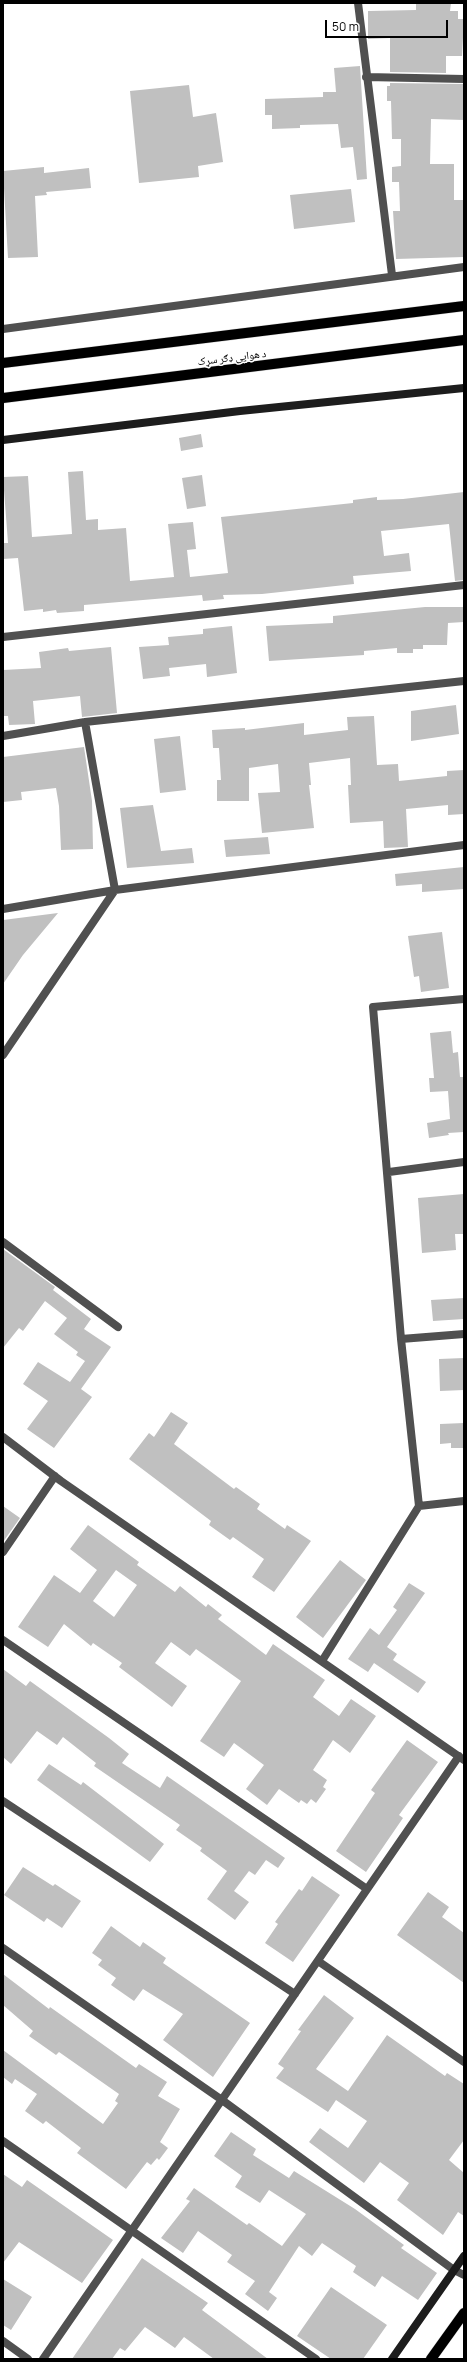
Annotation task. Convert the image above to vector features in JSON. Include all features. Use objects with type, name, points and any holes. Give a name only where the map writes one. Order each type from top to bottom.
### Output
[{"type":"main road","points":[[3,363],[464,306]]},
{"type":"main road","name":"د هوایی ډګر سړک","points":[[3,398],[464,340]]},
{"type":"main road","points":[[431,2359],[464,2313]]},
{"type":"street","points":[[358,3],[366,77],[392,275]]},
{"type":"street","points":[[366,77],[464,79]]},
{"type":"street","points":[[3,329],[464,266]]},
{"type":"street","points":[[3,440],[240,411],[464,388]]},
{"type":"street","points":[[3,637],[464,585]]},
{"type":"street","points":[[3,736],[85,722],[464,681]]},
{"type":"street","points":[[3,1055],[115,890],[85,722]]},
{"type":"street","points":[[3,910],[115,890],[464,845]]},
{"type":"street","points":[[322,1660],[419,1506],[401,1339],[389,1172],[374,1007],[464,999]]},
{"type":"street","points":[[389,1172],[464,1162]]},
{"type":"street","points":[[3,1242],[118,1327]]},
{"type":"street","points":[[401,1339],[464,1334]]},
{"type":"street","points":[[3,1437],[55,1476],[461,1758],[367,1890],[43,2359]]},
{"type":"street","points":[[3,1552],[55,1476]]},
{"type":"street","points":[[419,1506],[464,1501]]},
{"type":"street","points":[[3,1640],[367,1890]]},
{"type":"street","points":[[3,1800],[295,1994]]},
{"type":"street","points":[[3,1948],[222,2100],[454,2270],[464,2275]]},
{"type":"street","points":[[318,1961],[464,2062]]},
{"type":"street","points":[[3,2141],[316,2359]]},
{"type":"street","points":[[392,2359],[464,2256]]},
{"type":"street","points":[[3,2341],[28,2359]]},
{"type":"building","points":[[416,3],[451,3],[450,11],[458,11],[458,19],[464,19],[462,56],[446,56],[446,73],[390,72],[390,38],[368,39],[368,11],[416,10]]},
{"type":"building","points":[[360,66],[367,179],[357,180],[353,147],[341,148],[338,124],[300,125],[300,128],[272,129],[272,115],[265,115],[265,99],[323,97],[323,92],[336,92],[334,68]]},
{"type":"building","points":[[390,83],[464,84],[464,120],[431,119],[430,164],[454,164],[454,200],[464,200],[464,257],[396,259],[393,211],[400,211],[399,182],[392,182],[392,167],[401,166],[401,139],[392,139],[391,101],[387,101],[387,86],[390,86]]},
{"type":"building","points":[[189,85],[193,117],[216,113],[223,162],[198,166],[199,177],[139,183],[130,91]]},
{"type":"building","points":[[44,167],[44,173],[89,168],[91,188],[46,192],[47,195],[35,196],[38,257],[8,258],[3,171]]},
{"type":"building","points":[[351,189],[355,222],[294,229],[290,195]]},
{"type":"building","points":[[201,434],[203,447],[181,451],[179,438]]},
{"type":"building","points":[[83,471],[86,520],[98,519],[98,530],[126,528],[130,581],[174,577],[168,524],[193,522],[196,549],[187,550],[190,577],[228,573],[221,517],[353,503],[353,500],[377,497],[377,500],[403,499],[464,492],[464,580],[455,581],[449,524],[381,531],[384,556],[409,553],[411,571],[353,576],[354,584],[262,594],[223,595],[224,599],[203,601],[202,595],[84,605],[84,611],[57,613],[56,610],[43,612],[43,609],[24,611],[18,558],[3,559],[3,543],[8,543],[3,477],[28,476],[32,537],[72,534],[68,472]]},
{"type":"building","points":[[202,475],[206,506],[187,509],[182,478]]},
{"type":"building","points":[[425,607],[464,607],[464,622],[448,623],[447,645],[423,645],[423,649],[413,649],[413,653],[397,653],[397,648],[364,651],[364,655],[269,661],[266,626],[333,623],[333,616]]},
{"type":"building","points":[[232,626],[237,673],[207,677],[206,664],[169,668],[170,676],[143,679],[139,647],[169,645],[168,637],[203,634],[203,629]]},
{"type":"building","points":[[111,647],[117,713],[82,717],[80,696],[33,701],[35,724],[9,725],[8,716],[3,716],[3,670],[41,668],[39,652],[68,648],[69,651]]},
{"type":"building","points":[[456,705],[459,734],[411,741],[411,711]]},
{"type":"building","points":[[374,716],[377,765],[398,764],[399,781],[447,776],[447,771],[464,770],[464,814],[448,815],[448,805],[406,809],[408,847],[384,848],[383,821],[350,823],[348,785],[351,785],[350,758],[309,763],[311,785],[309,785],[314,828],[262,833],[258,793],[280,792],[278,764],[249,768],[249,801],[217,801],[217,780],[221,780],[219,748],[213,748],[212,730],[245,728],[245,730],[304,723],[304,735],[348,730],[347,717]]},
{"type":"building","points":[[180,736],[186,790],[160,793],[154,739]]},
{"type":"building","points":[[84,747],[92,801],[93,849],[61,850],[59,806],[56,788],[21,792],[22,800],[3,802],[3,757]]},
{"type":"building","points":[[153,805],[161,851],[192,848],[194,863],[127,868],[120,808]]},
{"type":"building","points":[[268,837],[270,854],[226,857],[224,840]]},
{"type":"building","points":[[464,867],[464,889],[422,892],[422,884],[396,886],[395,874]]},
{"type":"building","points":[[58,913],[23,955],[3,984],[3,920]]},
{"type":"building","points":[[442,932],[449,988],[421,992],[419,976],[414,977],[408,936]]},
{"type":"building","points":[[451,1031],[453,1053],[458,1052],[460,1077],[463,1077],[464,1132],[448,1133],[449,1135],[429,1138],[427,1123],[450,1119],[448,1091],[430,1092],[429,1078],[434,1078],[430,1033]]},
{"type":"building","points":[[464,1194],[464,1234],[455,1234],[456,1250],[422,1253],[418,1198]]},
{"type":"building","points":[[3,1249],[55,1287],[53,1290],[91,1319],[84,1329],[111,1347],[81,1389],[92,1397],[54,1448],[27,1429],[48,1401],[23,1384],[38,1362],[70,1382],[85,1361],[76,1355],[78,1352],[54,1334],[67,1318],[45,1301],[23,1331],[19,1328],[3,1348]]},
{"type":"building","points":[[464,1298],[464,1319],[433,1321],[431,1300]]},
{"type":"building","points":[[464,1358],[464,1390],[440,1391],[439,1359]]},
{"type":"building","points":[[171,1412],[188,1423],[174,1444],[234,1489],[236,1487],[260,1504],[257,1509],[285,1529],[287,1525],[311,1541],[274,1592],[252,1577],[264,1559],[233,1537],[230,1540],[209,1525],[211,1521],[129,1459],[149,1433],[154,1437]]},
{"type":"building","points":[[464,1423],[464,1448],[451,1448],[451,1443],[440,1444],[440,1424]]},
{"type":"building","points":[[3,1506],[20,1518],[3,1542]]},
{"type":"building","points":[[88,1525],[139,1562],[137,1565],[175,1592],[180,1586],[206,1607],[208,1604],[222,1615],[218,1619],[266,1655],[273,1644],[325,1680],[313,1697],[339,1716],[351,1699],[376,1716],[350,1753],[333,1740],[313,1770],[327,1780],[323,1787],[326,1789],[316,1803],[311,1799],[307,1804],[301,1800],[299,1803],[279,1789],[267,1805],[246,1789],[264,1765],[234,1743],[224,1757],[200,1741],[241,1681],[196,1649],[190,1656],[171,1642],[155,1663],[187,1686],[172,1707],[119,1667],[122,1663],[93,1643],[91,1646],[64,1624],[48,1647],[18,1627],[54,1575],[80,1593],[97,1570],[70,1549]],"holes":[[[116,1570],[137,1585],[114,1617],[93,1601]]]},
{"type":"building","points":[[340,1560],[366,1580],[323,1638],[296,1617]]},
{"type":"building","points":[[409,1583],[425,1593],[387,1647],[397,1654],[393,1660],[426,1682],[418,1693],[374,1663],[368,1672],[348,1659],[370,1628],[379,1635],[397,1610],[393,1607]]},
{"type":"building","points":[[3,1669],[26,1686],[30,1681],[109,1738],[129,1754],[122,1763],[160,1788],[167,1776],[285,1858],[278,1868],[266,1860],[255,1875],[249,1871],[234,1891],[249,1902],[235,1920],[207,1899],[227,1871],[200,1851],[202,1848],[176,1830],[180,1825],[94,1766],[96,1763],[63,1737],[57,1745],[37,1731],[11,1764],[3,1757]]},
{"type":"building","points":[[407,1740],[438,1762],[399,1815],[403,1818],[366,1872],[336,1851],[375,1793],[371,1790]]},
{"type":"building","points":[[49,1764],[81,1785],[83,1782],[164,1844],[150,1862],[37,1780]]},
{"type":"building","points":[[23,1867],[53,1886],[55,1884],[81,1901],[62,1928],[47,1918],[44,1922],[4,1895]]},
{"type":"building","points":[[312,1876],[340,1895],[293,1962],[265,1943],[278,1924],[275,1922],[299,1889],[302,1891]]},
{"type":"building","points":[[428,1892],[449,1907],[442,1917],[464,1933],[464,1983],[397,1935]]},
{"type":"building","points":[[111,1926],[140,1947],[143,1942],[166,1958],[163,1963],[250,2023],[213,2077],[163,2040],[183,2014],[143,1989],[134,2001],[111,1985],[116,1978],[98,1965],[102,1960],[92,1953]]},
{"type":"building","points":[[3,1974],[49,2009],[50,2007],[136,2068],[139,2064],[167,2082],[158,2096],[180,2109],[160,2142],[168,2148],[159,2160],[157,2158],[151,2165],[147,2162],[126,2189],[77,2153],[81,2148],[46,2121],[43,2124],[25,2111],[37,2094],[15,2079],[12,2084],[3,2077],[3,2050],[103,2124],[118,2103],[115,2101],[119,2094],[59,2052],[56,2055],[29,2036],[33,2031],[3,2005]]},
{"type":"building","points":[[324,1995],[354,2018],[316,2069],[348,2091],[387,2035],[445,2076],[447,2073],[464,2084],[464,2140],[449,2160],[464,2173],[464,2216],[458,2212],[443,2235],[397,2200],[409,2183],[380,2162],[364,2183],[309,2142],[320,2128],[348,2148],[367,2121],[336,2100],[328,2112],[276,2078],[284,2068],[278,2064],[301,2031],[298,2030]]},
{"type":"building","points":[[231,2132],[256,2149],[253,2155],[289,2178],[294,2171],[355,2209],[404,2245],[401,2248],[437,2273],[418,2300],[382,2276],[375,2287],[353,2272],[356,2266],[322,2243],[312,2256],[299,2246],[269,2292],[277,2298],[268,2311],[245,2294],[255,2281],[227,2262],[232,2255],[198,2231],[183,2253],[161,2238],[190,2201],[186,2199],[194,2188],[247,2225],[249,2223],[282,2246],[306,2214],[269,2190],[260,2203],[235,2187],[242,2176],[214,2156]]},
{"type":"building","points":[[3,2174],[22,2187],[27,2180],[113,2240],[82,2283],[19,2242],[3,2263]]},
{"type":"building","points":[[142,2258],[208,2303],[202,2310],[268,2359],[214,2359],[184,2337],[175,2348],[145,2327],[125,2351],[120,2348],[112,2359],[72,2359]]},
{"type":"building","points":[[3,2279],[32,2297],[11,2330],[3,2325]]},
{"type":"building","points":[[331,2287],[387,2325],[363,2359],[331,2359],[297,2336]]}]
